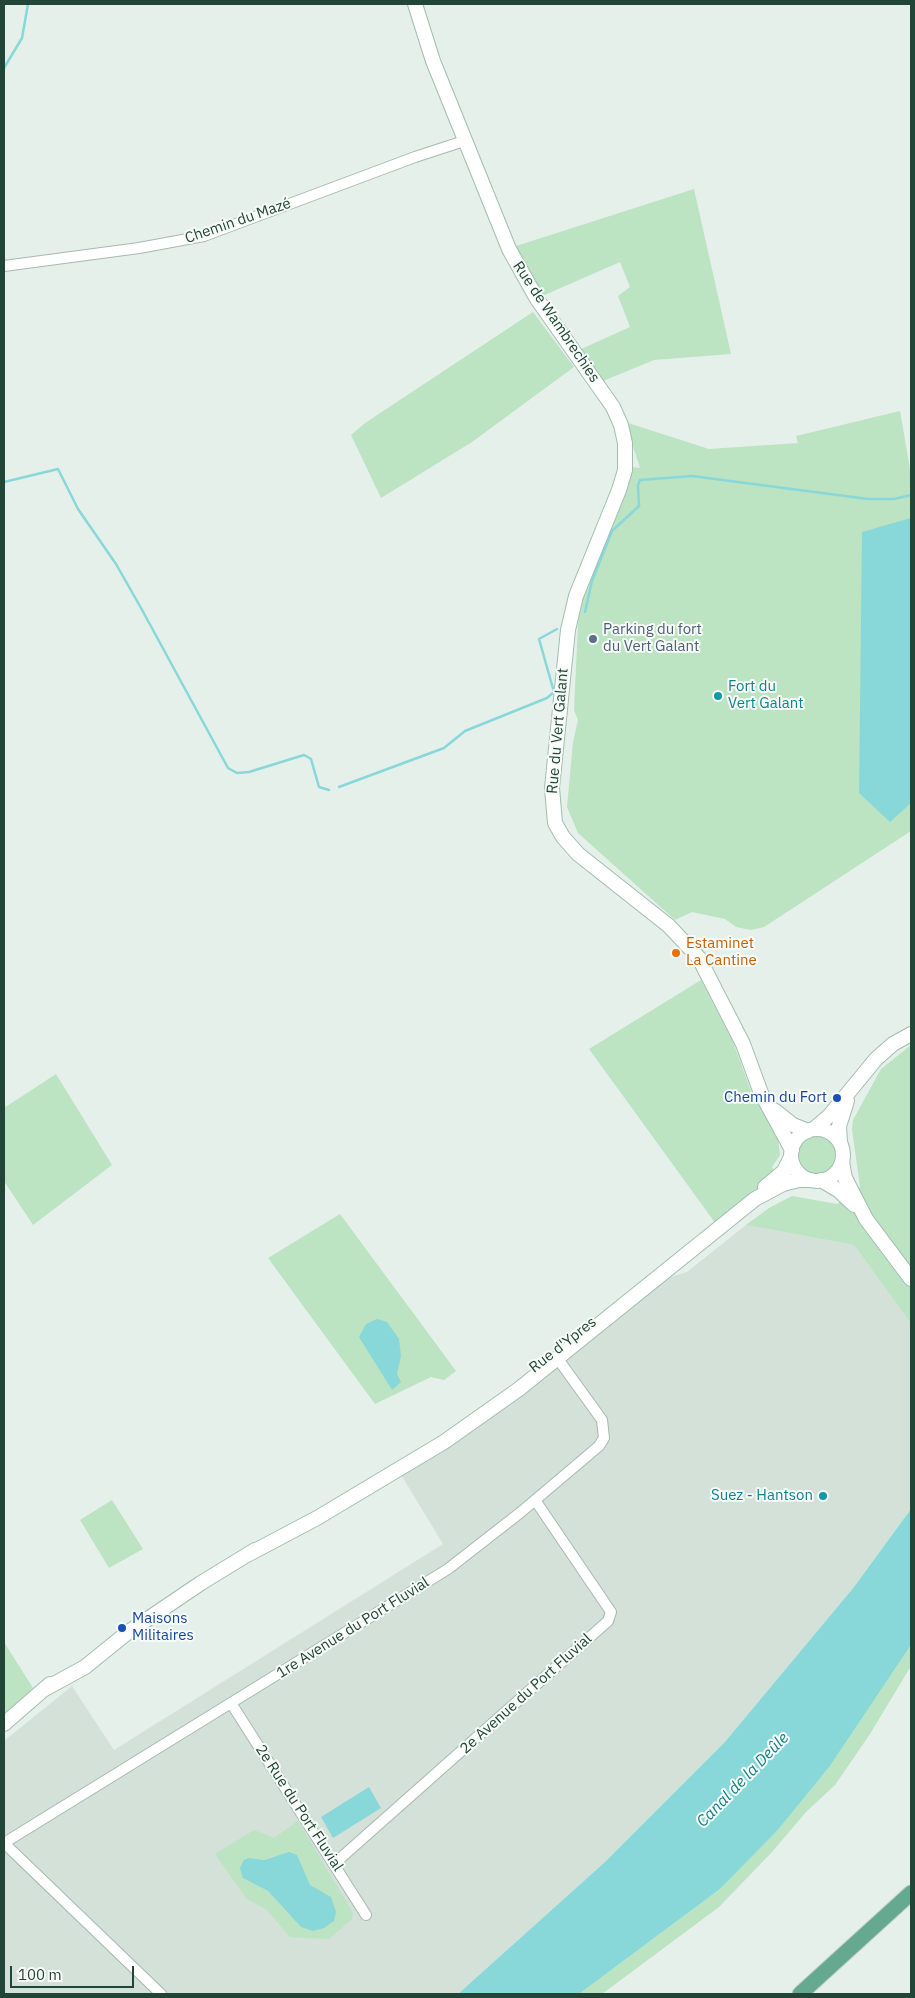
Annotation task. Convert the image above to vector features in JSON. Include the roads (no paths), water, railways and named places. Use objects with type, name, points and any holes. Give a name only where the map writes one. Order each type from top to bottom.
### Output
[{"type":"main road","name":"Rue de Wambrechies","points":[[415,4],[433,61],[498,226],[523,277],[604,394],[616,414],[622,431],[625,450],[623,476],[571,613]]},
{"type":"main road","name":"Rue du Vert Galant","points":[[571,613],[552,788],[552,811],[557,827],[578,854],[669,926],[694,953],[742,1044],[765,1100],[792,1153]]},
{"type":"main road","points":[[911,1034],[882,1054],[826,1119],[796,1140],[792,1153],[798,1173],[838,1190],[866,1219],[911,1279]]},
{"type":"main road","points":[[854,1087],[840,1121],[840,1143],[845,1178],[866,1219]]},
{"type":"main road","points":[[765,1100],[789,1122],[811,1130],[831,1133],[840,1143]]},
{"type":"main road","name":"Rue d'Ypres","points":[[4,1724],[43,1690],[79,1663],[249,1554],[293,1522],[349,1497],[444,1442],[487,1411],[558,1358],[735,1215],[784,1171],[792,1153]]},
{"type":"main road","points":[[816,1180],[834,1174],[842,1162]]},
{"type":"main road","name":"Rue d'Ypres","points":[[735,1215],[772,1190],[793,1181],[816,1180]]},
{"type":"main road","name":"Rue d'Ypres","points":[[487,1411],[525,1374],[603,1313],[646,1287]]},
{"type":"main road","points":[[800,1994],[911,1892]]},
{"type":"street","name":"Chemin du Mazé","points":[[4,266],[130,250],[204,236],[415,157],[464,141]]},
{"type":"street","name":"1re Avenue du Port Fluvial","points":[[4,1843],[448,1569],[599,1446],[604,1438],[602,1420],[558,1358]]},
{"type":"street","name":"2e Avenue du Port Fluvial","points":[[335,1863],[608,1621],[611,1612],[535,1500]]},
{"type":"street","name":"2e Rue du Port Fluvial","points":[[232,1703],[335,1863],[366,1915]]},
{"type":"street","points":[[4,1843],[161,1994]]},
{"type":"water","points":[[911,518],[911,803],[890,822],[859,793],[862,532]]},
{"type":"water","points":[[377,1319],[387,1322],[399,1339],[401,1356],[397,1374],[401,1382],[392,1390],[359,1337],[366,1324]]},
{"type":"water","name":"Canal de la Deûle","points":[[911,1509],[911,1645],[830,1766],[778,1830],[720,1889],[579,1994],[458,1994],[605,1862],[724,1743],[854,1587]]},
{"type":"water","points":[[369,1787],[381,1808],[333,1838],[321,1817]]},
{"type":"water","points":[[289,1852],[297,1855],[310,1885],[331,1897],[336,1912],[334,1921],[324,1928],[313,1931],[301,1927],[268,1891],[243,1878],[240,1868],[244,1860],[249,1858],[264,1860]]},
{"type":"waterway","points":[[4,68],[22,38],[28,4]]},
{"type":"waterway","points":[[4,482],[58,469],[78,509],[116,564],[228,768],[237,773],[249,772],[304,755],[311,759],[319,787],[329,790]]},
{"type":"waterway","points":[[585,612],[592,581],[612,531],[639,506],[638,485],[640,480],[692,476],[868,499],[894,499],[911,495]]},
{"type":"waterway","points":[[339,787],[444,748],[465,731],[547,698],[554,692],[539,639],[557,629]]},
{"type":"place","name":"Parking du fort du Vert Galant","points":[[593,639]]},
{"type":"place","name":"Fort du Vert Galant","points":[[718,696]]},
{"type":"place","name":"Estaminet La Cantine","points":[[676,953]]},
{"type":"place","name":"Chemin du Fort","points":[[837,1098]]},
{"type":"place","name":"Suez - Hantson","points":[[823,1496]]},
{"type":"place","name":"Maisons Militaires","points":[[122,1628]]}]
